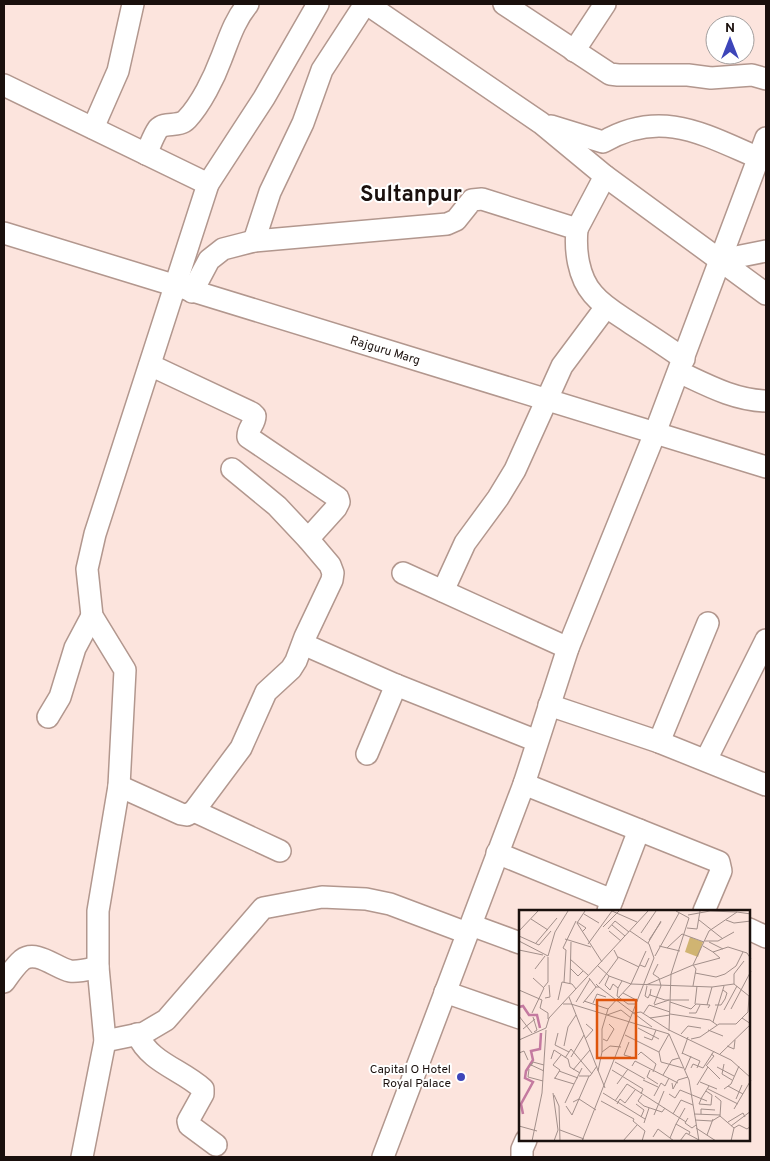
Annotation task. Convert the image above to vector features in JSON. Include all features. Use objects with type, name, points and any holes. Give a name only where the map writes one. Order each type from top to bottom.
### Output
[{"type":"street","points":[[94,128],[118,71],[133,4]]},
{"type":"street","points":[[146,154],[158,129],[179,124],[188,119],[211,81],[233,26],[248,4]]},
{"type":"street","points":[[82,1157],[105,1041],[98,967],[98,911],[119,786],[125,670],[92,616],[87,569],[95,534],[150,365],[183,289],[208,184],[264,98],[318,4]]},
{"type":"street","points":[[254,242],[268,198],[304,123],[322,70],[366,4],[541,123],[605,176],[766,294]]},
{"type":"street","points":[[504,4],[604,71],[618,75],[688,75],[711,78],[752,75],[766,79]]},
{"type":"street","points":[[574,51],[605,4]]},
{"type":"street","points":[[4,85],[208,184]]},
{"type":"street","points":[[383,1157],[524,784],[568,648],[656,433],[764,147],[674,126],[657,126],[625,132],[604,142],[541,123]]},
{"type":"street","points":[[605,176],[577,229],[575,246],[583,276],[592,293],[681,365],[730,395],[766,401]]},
{"type":"street","points":[[183,289],[209,260],[223,249],[254,242],[447,224],[456,220],[472,200],[482,199],[577,229]]},
{"type":"street","name":"Rajguru Marg","points":[[4,233],[766,467]]},
{"type":"street","points":[[721,260],[766,251]]},
{"type":"street","points":[[443,591],[465,543],[498,498],[515,470],[562,366],[606,306]]},
{"type":"street","points":[[150,365],[252,413],[255,416],[255,420],[248,433],[250,439],[338,498],[339,502],[336,508],[308,539]]},
{"type":"street","points":[[119,786],[182,814],[187,815],[194,811],[241,748],[266,692],[291,669],[296,661],[330,586],[333,573],[330,566],[308,539],[277,506],[232,469]]},
{"type":"street","points":[[402,573],[568,648]]},
{"type":"street","points":[[48,717],[60,697],[75,648],[92,616]]},
{"type":"street","points":[[659,742],[708,623]]},
{"type":"street","points":[[706,760],[766,640]]},
{"type":"street","points":[[303,644],[396,685],[537,742]]},
{"type":"street","points":[[367,754],[396,685]]},
{"type":"street","points":[[548,705],[659,742],[766,785]]},
{"type":"street","points":[[524,784],[719,862],[721,871],[708,910]]},
{"type":"street","points":[[194,811],[280,851]]},
{"type":"street","points":[[497,853],[610,905],[639,830]]},
{"type":"street","points":[[105,1041],[144,1033],[166,1020],[263,908],[322,897],[366,899],[390,904],[519,943]]},
{"type":"street","points":[[750,929],[766,937]]},
{"type":"street","points":[[4,982],[22,960],[27,958],[40,958],[73,971],[98,967]]},
{"type":"street","points":[[445,992],[519,1018]]},
{"type":"street","points":[[137,1034],[141,1044],[149,1053],[202,1089],[202,1094],[188,1121],[189,1125],[216,1146]]},
{"type":"street","points":[[522,1157],[522,1149],[526,1141]]},
{"type":"place","name":"Capital O Hotel Royal Palace","points":[[461,1077]]},
{"type":"district","name":"Sultanpur","points":[[411,195]]}]
